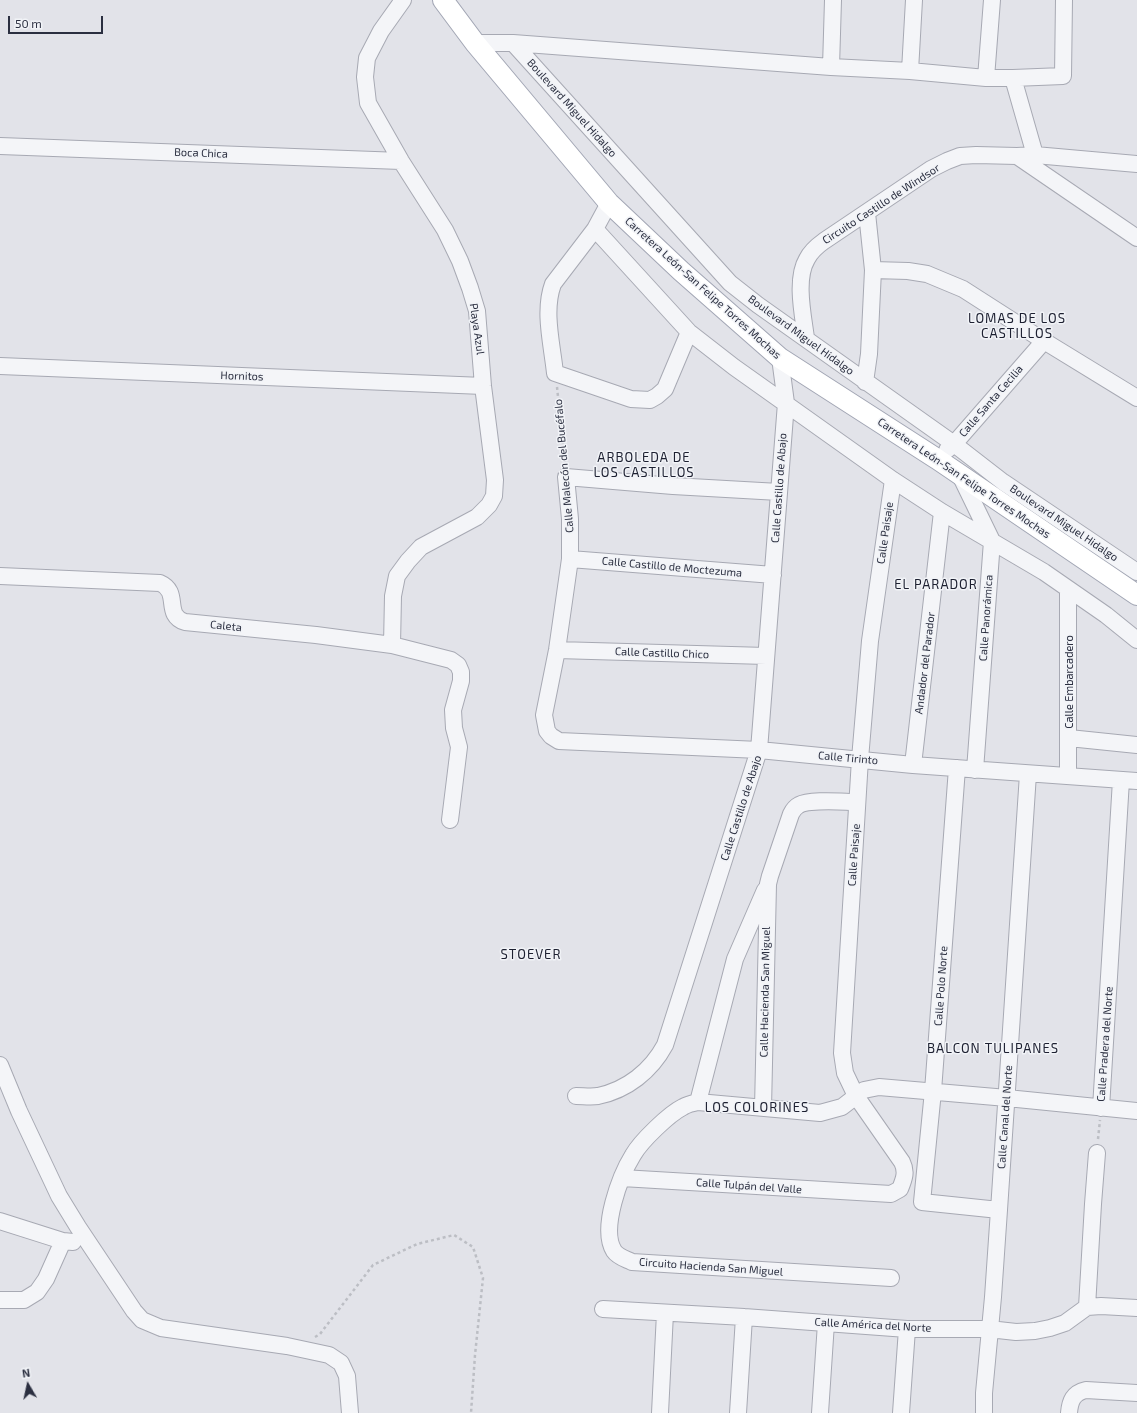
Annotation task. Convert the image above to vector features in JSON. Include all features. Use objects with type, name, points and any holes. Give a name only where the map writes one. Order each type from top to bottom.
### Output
[{"type":"main road","name":"Carretera León-San Felipe Torres Mochas","points":[[443,0],[475,43],[609,202],[681,271],[780,358],[937,459],[1137,595]]},
{"type":"street","name":"Playa Azul","points":[[392,645],[393,596],[397,576],[408,561],[421,548],[477,517],[489,505],[494,496],[495,480],[483,386],[477,311],[468,281],[445,230],[401,161],[368,103],[365,76],[367,58],[381,31],[402,0]]},
{"type":"street","points":[[831,68],[833,0]]},
{"type":"street","points":[[910,71],[914,0]]},
{"type":"street","points":[[986,78],[992,0]]},
{"type":"street","points":[[475,43],[513,43],[831,68],[910,71],[986,78],[1063,76],[1064,0]]},
{"type":"street","name":"Boulevard Miguel Hidalgo","points":[[513,43],[730,282],[758,306],[806,338],[865,382],[954,444],[1003,482],[1137,572]]},
{"type":"street","points":[[1012,78],[1035,155]]},
{"type":"street","name":"Boca Chica","points":[[0,146],[401,161]]},
{"type":"street","name":"Circuito Castillo de Windsor","points":[[806,338],[801,281],[802,269],[806,259],[813,249],[932,169],[947,161],[960,156],[1035,155],[1137,164]]},
{"type":"street","points":[[1017,156],[1137,238]]},
{"type":"street","points":[[609,202],[596,229],[553,284],[549,294],[548,307],[555,373],[631,399],[650,400],[658,396],[665,389],[689,332]]},
{"type":"street","points":[[865,382],[869,354],[873,270],[867,213]]},
{"type":"street","points":[[596,229],[689,332],[734,367],[893,480],[942,512],[1044,572],[1106,615],[1137,640]]},
{"type":"street","points":[[873,270],[908,271],[927,274],[963,288],[1044,341],[1137,398]]},
{"type":"street","name":"Calle Santa Cecilia","points":[[937,459],[954,444],[1044,341]]},
{"type":"street","name":"Calle Castillo de Abajo","points":[[576,1096],[596,1096],[613,1092],[626,1085],[651,1066],[659,1057],[665,1045],[759,750],[786,403],[780,358]]},
{"type":"street","name":"Hornitos","points":[[0,366],[483,386]]},
{"type":"street","points":[[960,475],[992,541]]},
{"type":"street","points":[[566,477],[673,486],[779,492]]},
{"type":"street","name":"Calle Malecón del Bucéfalo","points":[[559,742],[551,736],[547,730],[544,715],[557,650],[570,559],[570,519],[566,477]]},
{"type":"street","name":"Calle Paisaje","points":[[876,1194],[891,1194],[900,1189],[904,1178],[904,1167],[859,1100],[845,1073],[842,1053],[857,802],[870,641],[893,480]]},
{"type":"street","name":"Andador del Parador","points":[[913,765],[942,512]]},
{"type":"street","name":"Calle Panorámica","points":[[975,770],[992,541]]},
{"type":"street","name":"Calle Castillo de Moctezuma","points":[[570,559],[773,575]]},
{"type":"street","name":"Caleta","points":[[0,576],[160,583],[167,586],[170,592],[174,614],[178,620],[185,622],[316,635],[392,645],[452,660],[458,665],[461,672],[462,681],[453,710],[454,728],[459,747],[450,820]]},
{"type":"street","name":"Calle Embarcadero","points":[[1068,589],[1068,776]]},
{"type":"street","name":"Calle Castillo Chico","points":[[557,650],[766,656]]},
{"type":"street","points":[[1069,738],[1137,745]]},
{"type":"street","name":"Calle Tirinto","points":[[559,742],[759,750],[913,765],[1129,780]]},
{"type":"street","name":"Calle Polo Norte","points":[[956,768],[933,1092],[922,1202],[999,1210]]},
{"type":"street","name":"Calle Canal del Norte","points":[[984,1413],[1007,1098],[1028,774]]},
{"type":"street","name":"Calle Pradera del Norte","points":[[1101,1108],[1129,780]]},
{"type":"street","points":[[857,802],[808,802],[800,804],[794,808],[769,880],[735,959],[698,1102],[820,1113],[842,1107],[859,1100],[864,1090],[879,1088],[1007,1098],[1137,1111]]},
{"type":"street","name":"Calle Hacienda San Miguel","points":[[762,1108],[769,880]]},
{"type":"street","points":[[0,1065],[19,1111],[59,1196],[89,1244],[134,1311],[142,1320],[161,1328],[287,1346],[329,1355],[341,1363],[346,1376],[350,1413]]},
{"type":"street","name":"Circuito Hacienda San Miguel","points":[[698,1102],[683,1107],[664,1122],[647,1138],[633,1155],[615,1195],[610,1219],[609,1238],[614,1251],[632,1262],[891,1278]]},
{"type":"street","points":[[1097,1154],[1092,1204],[1087,1307],[1101,1306],[1137,1308]]},
{"type":"street","name":"Calle Tulpán del Valle","points":[[622,1178],[876,1194]]},
{"type":"street","points":[[0,1221],[62,1241],[89,1244]]},
{"type":"street","points":[[0,1300],[24,1300],[37,1292],[46,1279],[62,1241]]},
{"type":"street","name":"Calle América del Norte","points":[[603,1309],[744,1317],[907,1329],[990,1329],[1016,1332],[1035,1331],[1065,1323],[1087,1307]]},
{"type":"street","points":[[660,1413],[665,1313]]},
{"type":"street","points":[[738,1413],[744,1317]]},
{"type":"street","points":[[820,1413],[826,1323]]},
{"type":"street","points":[[901,1413],[907,1329]]},
{"type":"street","points":[[1069,1413],[1072,1398],[1080,1391],[1086,1390],[1137,1393]]},
{"type":"path","name":"Calle Malecón del Bucéfalo","points":[[555,373],[566,477]]},
{"type":"path","name":"Calle Pradera del Norte","points":[[1097,1154],[1101,1108]]},
{"type":"path","points":[[310,1340],[320,1334],[373,1265],[417,1244],[454,1235],[473,1247],[484,1278],[475,1356],[471,1413]]},
{"type":"district","name":"LOMAS DE LOS CASTILLOS","points":[[1017,326]]},
{"type":"district","name":"ARBOLEDA DE LOS CASTILLOS","points":[[644,466]]},
{"type":"district","name":"EL PARADOR","points":[[936,585]]},
{"type":"district","name":"STOEVER","points":[[531,955]]},
{"type":"district","name":"BALCON TULIPANES","points":[[993,1049]]},
{"type":"district","name":"LOS COLORINES","points":[[757,1108]]}]
